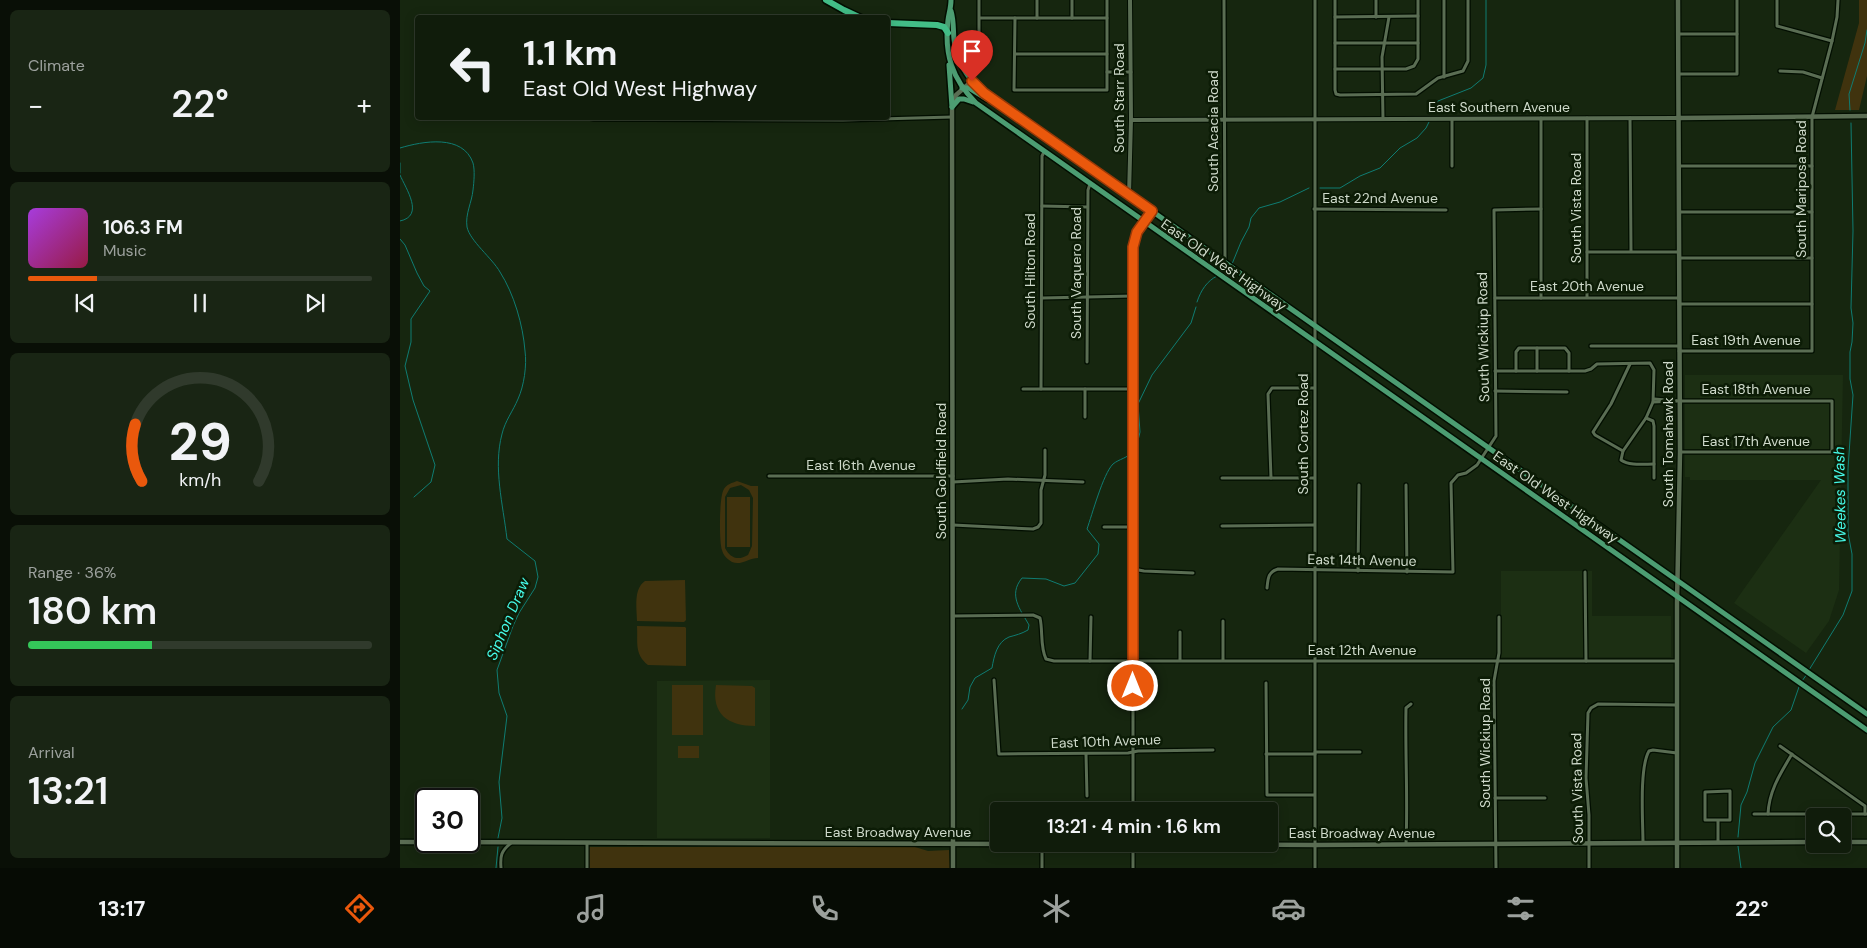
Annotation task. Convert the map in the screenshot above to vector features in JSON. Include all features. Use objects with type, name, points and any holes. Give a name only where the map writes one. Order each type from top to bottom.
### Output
[{"type":"highway","points":[[826,0],[855,15]]},
{"type":"highway","points":[[890,22],[940,25],[948,33]]},
{"type":"main road","points":[[951,0],[951,8]]},
{"type":"main road","name":"South Tomahawk Road","points":[[1677,868],[1677,596],[1680,452],[1678,0]]},
{"type":"main road","name":"East Old West Highway","points":[[951,8],[948,33],[949,54],[954,72],[962,88],[976,103],[1867,730]]},
{"type":"main road","name":"East Old West Highway","points":[[951,8],[954,20],[955,47],[962,66],[972,81],[984,93],[1867,714]]},
{"type":"main road","points":[[949,54],[952,107]]},
{"type":"main road","points":[[952,107],[956,95],[972,81]]},
{"type":"main road","points":[[962,88],[969,88],[1006,109]]},
{"type":"main road","points":[[952,107],[956,101],[962,98],[976,103]]},
{"type":"main road","name":"South Goldfield Road","points":[[952,107],[953,868]]},
{"type":"main road","name":"East Southern Avenue","points":[[1678,118],[1867,116]]},
{"type":"main road","points":[[1845,715],[1853,704]]},
{"type":"main road","name":"East Broadway Avenue","points":[[400,842],[990,844]]},
{"type":"main road","name":"East Broadway Avenue","points":[[1278,845],[1806,842]]},
{"type":"main road","points":[[1851,842],[1867,842]]},
{"type":"street","points":[[976,53],[979,46],[980,0]]},
{"type":"street","points":[[1037,0],[1037,18]]},
{"type":"street","points":[[1072,0],[1072,18]]},
{"type":"street","points":[[1015,18],[1014,90],[1107,90],[1107,0]]},
{"type":"street","name":"South Starr Road","points":[[1129,195],[1131,120],[1130,0]]},
{"type":"street","name":"South Acacia Road","points":[[1224,0],[1225,258],[1228,264]]},
{"type":"street","name":"South Cortez Road","points":[[1315,0],[1315,868]]},
{"type":"street","points":[[1335,0],[1336,94],[1416,94],[1438,78],[1460,73],[1468,61],[1468,0]]},
{"type":"street","points":[[1376,0],[1376,17]]},
{"type":"street","points":[[1335,69],[1406,69],[1414,66],[1418,59],[1418,0]]},
{"type":"street","points":[[1444,0],[1444,77]]},
{"type":"street","points":[[1678,74],[1737,74],[1737,0]]},
{"type":"street","points":[[1777,0],[1777,26],[1832,42]]},
{"type":"street","name":"South Mariposa Road","points":[[1812,351],[1812,116],[1832,42],[1838,0]]},
{"type":"street","points":[[1335,17],[1418,16]]},
{"type":"street","points":[[1383,119],[1382,69],[1389,17]]},
{"type":"street","points":[[980,18],[1107,18]]},
{"type":"street","points":[[1678,34],[1737,34]]},
{"type":"street","points":[[1335,43],[1418,43]]},
{"type":"street","points":[[1014,54],[1107,54]]},
{"type":"street","points":[[1780,71],[1803,72],[1822,78]]},
{"type":"street","points":[[1107,72],[1131,72]]},
{"type":"street","points":[[890,119],[953,117]]},
{"type":"street","points":[[1541,118],[1541,298]]},
{"type":"street","name":"South Vista Road","points":[[1587,118],[1587,298]]},
{"type":"street","points":[[1630,118],[1631,251]]},
{"type":"street","name":"East Southern Avenue","points":[[1131,120],[1678,118]]},
{"type":"street","points":[[1452,119],[1452,166]]},
{"type":"street","name":"South Hilton Road","points":[[1041,389],[1042,156],[1044,152]]},
{"type":"street","points":[[1679,166],[1812,166]]},
{"type":"street","name":"South Vaquero Road","points":[[1087,362],[1088,190],[1090,184]]},
{"type":"street","points":[[1042,206],[1088,207]]},
{"type":"street","name":"East 22nd Avenue","points":[[1314,209],[1446,210]]},
{"type":"street","name":"South Wickiup Road","points":[[1453,572],[1451,483],[1458,475],[1472,470],[1496,436],[1494,210],[1541,209]]},
{"type":"street","points":[[1133,802],[1133,242],[1137,232],[1152,211]]},
{"type":"street","points":[[1679,212],[1812,212]]},
{"type":"street","points":[[1587,252],[1679,252]]},
{"type":"street","points":[[1679,258],[1812,258]]},
{"type":"street","points":[[1042,298],[1133,296]]},
{"type":"street","name":"East 20th Avenue","points":[[1495,298],[1679,298]]},
{"type":"street","points":[[1679,304],[1812,304]]},
{"type":"street","name":"East 19th Avenue","points":[[1591,346],[1812,351]]},
{"type":"street","points":[[1516,371],[1516,352],[1519,348],[1567,349],[1569,353],[1568,371]]},
{"type":"street","points":[[1537,348],[1537,371]]},
{"type":"street","points":[[1495,371],[1591,370],[1597,364],[1650,363],[1654,370],[1653,400],[1646,418],[1623,451],[1621,460],[1634,464],[1654,464]]},
{"type":"street","points":[[1623,451],[1593,432],[1611,404],[1630,364]]},
{"type":"street","points":[[1023,389],[1133,388]]},
{"type":"street","points":[[1271,478],[1269,390],[1272,388],[1314,388]]},
{"type":"street","points":[[1086,389],[1086,417]]},
{"type":"street","points":[[1495,391],[1567,392]]},
{"type":"street","name":"East 18th Avenue","points":[[1653,400],[1832,401],[1832,452]]},
{"type":"street","points":[[1646,418],[1653,421],[1654,426],[1654,478]]},
{"type":"street","points":[[953,525],[1027,529],[1038,527],[1041,523],[1041,490],[1045,475],[1045,450]]},
{"type":"street","name":"East 17th Avenue","points":[[1680,452],[1832,452]]},
{"type":"street","name":"East 16th Avenue","points":[[769,476],[953,476]]},
{"type":"street","points":[[1222,478],[1314,478]]},
{"type":"street","points":[[953,482],[1008,479],[1083,482]]},
{"type":"street","points":[[1358,571],[1359,485]]},
{"type":"street","points":[[1406,485],[1407,572]]},
{"type":"street","points":[[1222,526],[1314,525]]},
{"type":"street","points":[[1104,527],[1133,527]]},
{"type":"street","points":[[1133,569],[1193,572]]},
{"type":"street","name":"East 14th Avenue","points":[[1267,588],[1268,575],[1271,571],[1278,569],[1453,572]]},
{"type":"street","points":[[1585,572],[1586,661]]},
{"type":"street","name":"East 12th Avenue","points":[[953,616],[1033,615],[1040,618],[1043,654],[1046,659],[1054,661],[1678,661]]},
{"type":"street","points":[[1090,661],[1091,616]]},
{"type":"street","name":"South Wickiup Road","points":[[1496,868],[1494,681],[1498,661],[1499,617]]},
{"type":"street","points":[[1223,621],[1223,660]]},
{"type":"street","points":[[1180,632],[1180,660]]},
{"type":"street","name":"East 10th Avenue","points":[[994,680],[999,754],[1086,754],[1213,750]]},
{"type":"street","points":[[1266,683],[1267,795],[1315,795]]},
{"type":"street","points":[[1406,844],[1408,816],[1406,708],[1411,704]]},
{"type":"street","name":"South Vista Road","points":[[1589,868],[1586,778],[1588,713],[1591,708],[1598,704],[1678,705]]},
{"type":"street","points":[[1780,746],[1865,806],[1866,814],[1851,814]]},
{"type":"street","points":[[1643,844],[1644,763],[1649,751],[1678,753]]},
{"type":"street","points":[[1266,754],[1360,752]]},
{"type":"street","points":[[1086,754],[1087,796]]},
{"type":"street","points":[[1768,814],[1775,783],[1792,754]]},
{"type":"street","points":[[1730,791],[1730,820],[1718,821],[1704,820],[1705,792],[1730,791]]},
{"type":"street","points":[[1495,798],[1545,798]]},
{"type":"street","points":[[1754,814],[1806,815]]},
{"type":"street","points":[[1718,821],[1718,843]]},
{"type":"street","points":[[501,868],[500,856],[503,849],[512,843]]},
{"type":"street","points":[[587,843],[587,868]]},
{"type":"street","points":[[1042,852],[1042,868]]},
{"type":"street","points":[[1133,852],[1133,868]]},
{"type":"shaded area","points":[[1859,0],[1867,0],[1867,76],[1859,110],[1835,110],[1859,23]]},
{"type":"shaded area","points":[[1685,375],[1843,375],[1839,590],[1829,621],[1806,653],[1734,603],[1821,480],[1690,480],[1690,477],[1685,477]]},
{"type":"shaded area","points":[[737,481],[751,486],[758,486],[758,558],[735,563],[724,555],[722,550],[720,509],[724,489]],"holes":[[[741,485],[749,490],[753,498],[752,546],[748,555],[735,558],[725,548],[725,497],[730,488]]]},
{"type":"shaded area","points":[[727,497],[750,497],[750,547],[727,547]]},
{"type":"shaded area","points":[[1501,571],[1592,571],[1592,616],[1671,616],[1671,657],[1501,657]]},
{"type":"shaded area","points":[[685,580],[686,620],[684,622],[637,621],[637,594],[645,581]]},
{"type":"shaded area","points":[[637,626],[685,627],[686,666],[648,665],[639,652]]},
{"type":"shaded area","points":[[770,680],[770,838],[657,838],[657,681]]},
{"type":"shaded area","points":[[672,685],[703,685],[703,735],[672,735]]},
{"type":"shaded area","points":[[716,685],[752,686],[755,688],[755,726],[729,721],[719,711],[716,704]]},
{"type":"shaded area","points":[[678,746],[699,746],[699,758],[678,758]]},
{"type":"shaded area","points":[[589,847],[915,847],[928,851],[949,850],[950,868],[589,868]]},
{"type":"waterway","points":[[1433,108],[1438,101],[1471,88],[1483,78],[1486,65],[1486,0]]},
{"type":"waterway","name":"Weekes Wash","points":[[1850,110],[1849,94],[1865,43],[1867,30]]},
{"type":"waterway","points":[[1320,188],[1340,188],[1360,176],[1380,168],[1400,148],[1417,138],[1429,122]]},
{"type":"waterway","name":"Weekes Wash","points":[[1809,670],[1843,615],[1852,591],[1852,554],[1848,533],[1848,469],[1853,395],[1850,379],[1853,323],[1851,308],[1853,231],[1851,123]]},
{"type":"waterway","name":"Siphon Draw","points":[[400,148],[420,143],[441,142],[461,147],[468,154],[473,163],[474,176],[467,227],[472,238],[496,267],[510,290],[520,320],[524,341],[526,363],[523,382],[518,399],[502,434],[498,460],[507,539],[535,561],[538,577],[535,588],[513,626],[497,670],[499,693],[507,716],[499,782],[502,818],[498,838]]},
{"type":"waterway","points":[[400,163],[400,173]]},
{"type":"waterway","points":[[400,175],[412,201],[413,208],[411,214],[400,221]]},
{"type":"waterway","points":[[1232,264],[1249,227],[1251,218],[1259,208],[1280,202],[1309,188]]},
{"type":"waterway","points":[[400,239],[405,245],[424,286],[430,291],[411,319],[411,342],[405,366],[413,400],[435,465],[431,482],[414,497]]},
{"type":"waterway","points":[[1221,274],[1229,266]]},
{"type":"waterway","points":[[1197,302],[1205,286],[1217,276]]},
{"type":"waterway","points":[[1134,449],[1140,432],[1138,404],[1152,375],[1191,323],[1196,307]]},
{"type":"waterway","points":[[962,709],[968,700],[970,687],[975,678],[992,668],[995,654],[1002,642],[1009,637],[1028,630],[1029,625],[1019,608],[1016,596],[1016,590],[1022,578],[1046,579],[1064,586],[1075,583],[1098,554],[1099,544],[1087,529],[1109,469],[1113,464],[1132,452]]},
{"type":"waterway","name":"Weekes Wash","points":[[1802,681],[1807,674]]},
{"type":"waterway","name":"Weekes Wash","points":[[1738,837],[1741,805],[1747,792],[1755,763],[1773,727],[1791,710],[1800,684]]},
{"type":"waterway","name":"Weekes Wash","points":[[1738,846],[1741,868]]},
{"type":"waterway","name":"Siphon Draw","points":[[496,868],[498,847]]},
{"type":"route","points":[[972,81],[984,93],[1152,211],[1137,232],[1133,247],[1133,686]]}]
